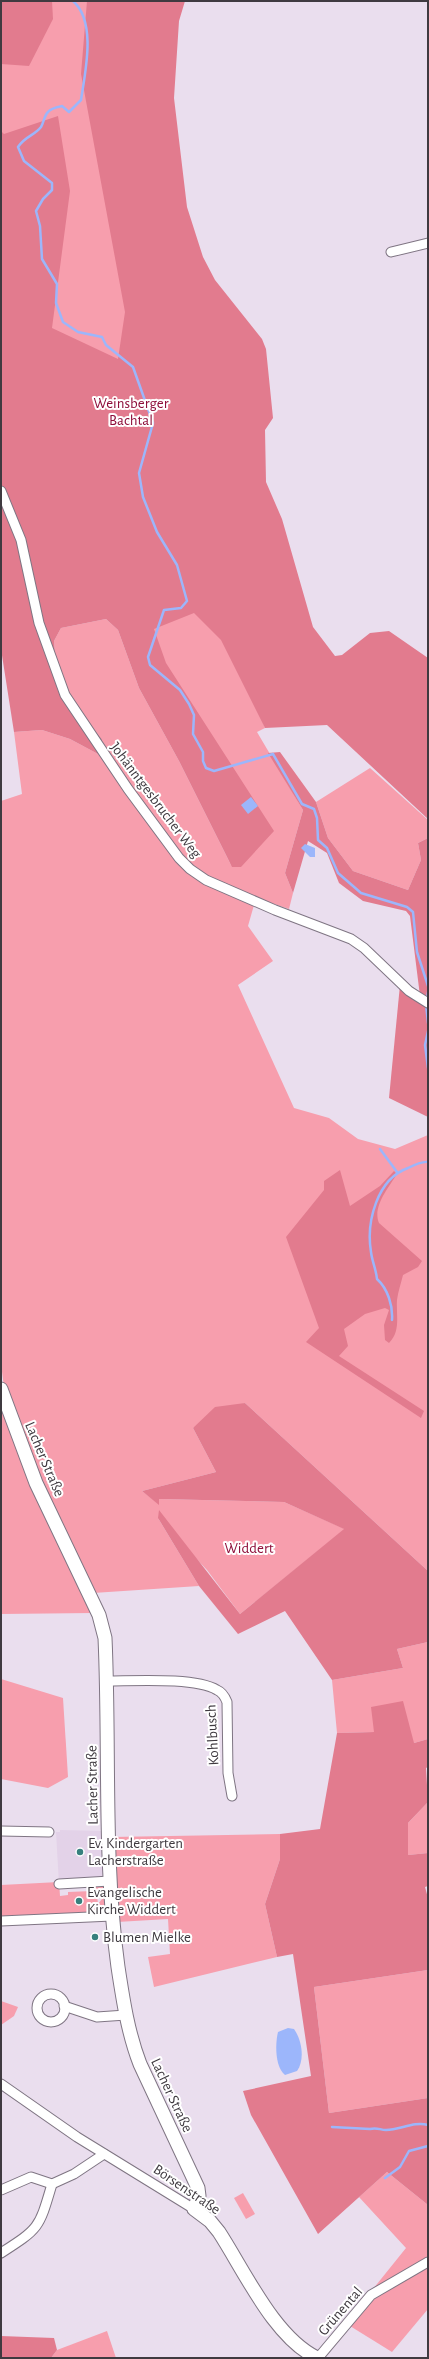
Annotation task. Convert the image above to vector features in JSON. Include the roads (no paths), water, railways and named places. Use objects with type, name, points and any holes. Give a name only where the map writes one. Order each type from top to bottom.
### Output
[{"type":"street","points":[[391,252],[428,243]]},
{"type":"street","name":"Johänntgesbrucher Weg","points":[[1,491],[21,540],[39,623],[65,695],[124,783],[179,858],[190,869],[206,880],[275,910],[351,939],[364,948],[409,991],[425,1002]]},
{"type":"street","name":"Lacher Straße","points":[[1,1389],[36,1483],[99,1615],[105,1638],[110,1881],[112,1916],[126,2015],[140,2064],[198,2188],[199,2196],[194,2209]]},
{"type":"street","name":"Kohlbusch","points":[[107,1681],[190,1683],[212,1688],[222,1694],[227,1702],[228,1773],[232,1796]]},
{"type":"street","points":[[1,1831],[49,1832]]},
{"type":"street","points":[[59,1884],[110,1881]]},
{"type":"street","points":[[1,1921],[112,1916]]},
{"type":"street","points":[[64,2006],[97,2017],[126,2015]]},
{"type":"street","name":"Börsenstraße","points":[[1,2084],[104,2154],[194,2209],[210,2221],[219,2232],[283,2332],[301,2349],[317,2358]]},
{"type":"street","points":[[1,2190],[31,2178],[52,2184],[74,2174],[104,2154]]},
{"type":"street","points":[[1,2253],[26,2238],[40,2222],[52,2184]]},
{"type":"street","name":"Grünental","points":[[317,2358],[371,2295],[428,2262]]},
{"type":"water","points":[[251,797],[258,806],[248,814],[241,805]]},
{"type":"water","points":[[305,844],[315,848],[315,857],[310,857],[301,848]]},
{"type":"water","points":[[288,2028],[294,2029],[297,2034],[301,2044],[302,2056],[297,2071],[285,2075],[279,2067],[276,2043],[278,2032]]},
{"type":"waterway","points":[[73,1],[80,10],[85,22],[87,34],[87,62],[81,100],[69,112],[62,106],[54,108],[48,112],[41,127],[24,140],[18,147],[24,161],[52,183],[52,190],[43,199],[36,211],[40,226],[42,259],[57,284],[56,303],[63,322],[78,332],[102,337],[106,345],[133,367],[153,423],[139,473],[143,497],[157,532],[177,565],[187,601],[181,608],[164,610],[148,657],[150,665],[180,690],[189,704],[194,715],[193,734],[203,752],[203,761],[206,768],[214,771],[273,754],[302,804],[314,809],[317,818],[318,840],[327,848],[338,873],[361,893],[407,907],[413,912],[417,952],[428,986]]},
{"type":"waterway","points":[[427,999],[428,992]]},
{"type":"waterway","points":[[426,1004],[428,1023]]},
{"type":"waterway","points":[[428,1031],[425,1045],[428,1068]]},
{"type":"waterway","points":[[380,1149],[397,1172]]},
{"type":"waterway","points":[[392,1320],[392,1309],[389,1298],[381,1283],[377,1279],[372,1255],[370,1240],[372,1215],[381,1192],[388,1182],[397,1174],[410,1167],[428,1162]]},
{"type":"waterway","points":[[332,2127],[375,2128],[386,2130],[418,2124],[428,2125]]},
{"type":"waterway","points":[[385,2178],[400,2167],[409,2151],[428,2146]]},
{"type":"place","name":"Ev. Kindergarten Lacherstraße","points":[[80,1852]]},
{"type":"place","name":"Evangelische Kirche Widdert","points":[[79,1901]]},
{"type":"place","name":"Blumen Mielke","points":[[95,1937]]},
{"type":"park label","name":"Weinsberger Bachtal","points":[[131,412]]},
{"type":"park label","name":"Widdert","points":[[249,1548]]}]
